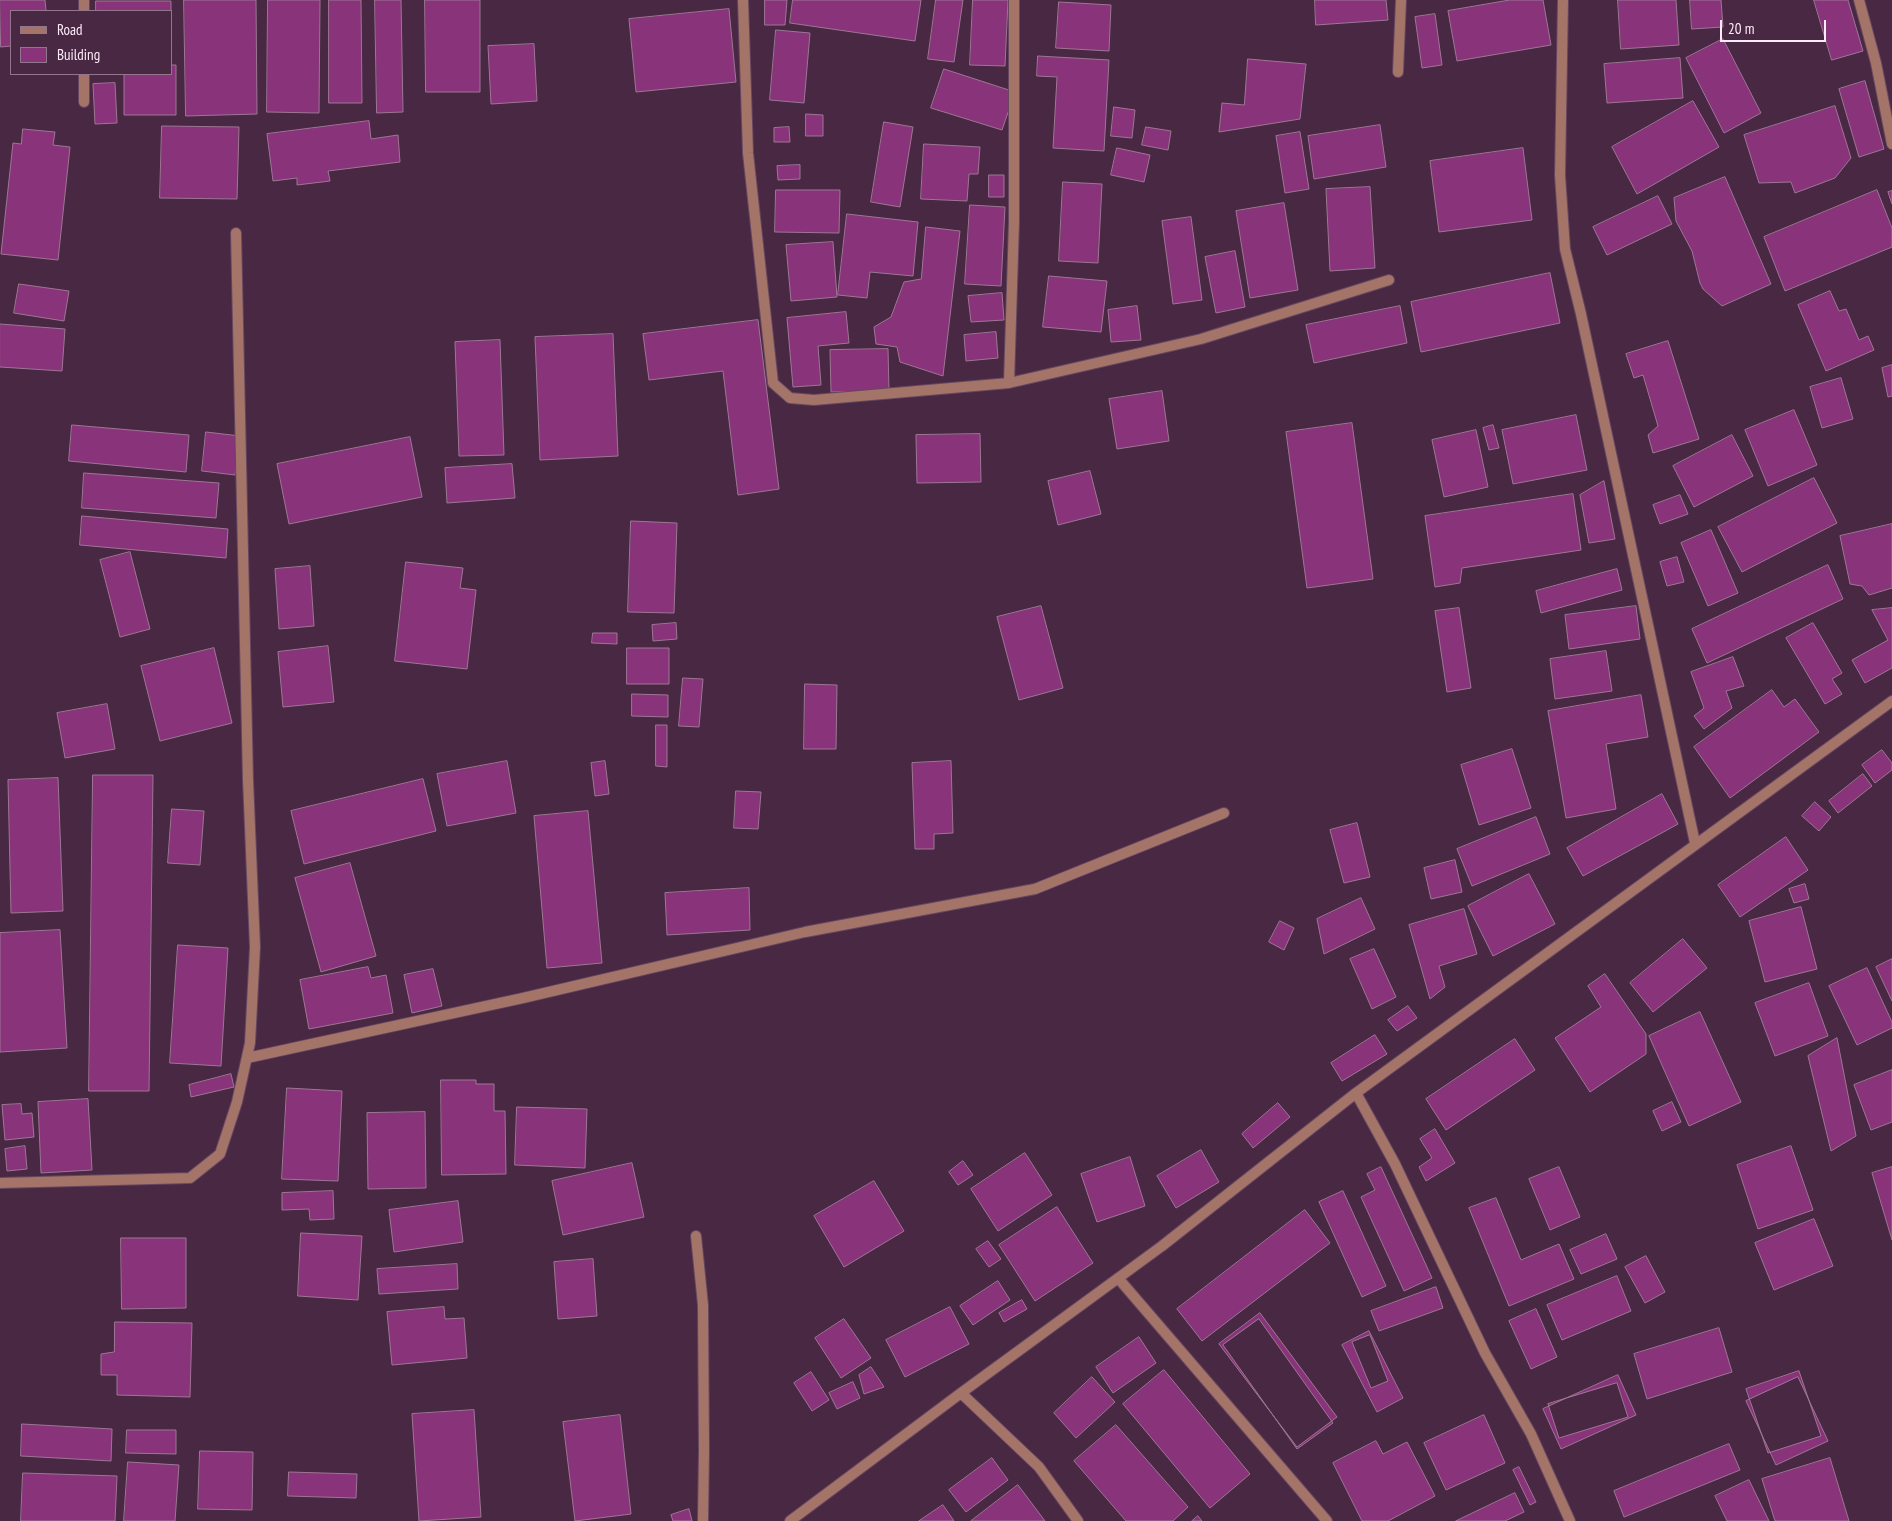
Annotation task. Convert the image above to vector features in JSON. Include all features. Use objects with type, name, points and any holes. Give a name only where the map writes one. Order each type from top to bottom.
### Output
[{"type":"street","points":[[743,0],[748,153],[773,383],[790,398],[814,400],[1009,383],[1201,339],[1389,280]]},
{"type":"street","points":[[1009,383],[1014,222],[1014,0]]},
{"type":"street","points":[[1398,72],[1401,0]]},
{"type":"street","points":[[1563,0],[1560,175],[1565,250],[1583,324],[1695,843]]},
{"type":"street","points":[[1859,0],[1876,63],[1892,144]]},
{"type":"street","points":[[84,75],[84,102]]},
{"type":"street","points":[[0,1182],[190,1178],[220,1154],[237,1102],[250,1043],[254,947],[248,780],[236,233]]},
{"type":"street","points":[[790,1521],[1162,1246],[1356,1093],[1695,843],[1892,701]]},
{"type":"street","points":[[247,1058],[523,998],[805,932],[1034,889],[1224,813]]},
{"type":"street","points":[[1356,1093],[1395,1164],[1485,1353],[1531,1434],[1570,1521]]},
{"type":"street","points":[[696,1236],[703,1305],[703,1521]]},
{"type":"street","points":[[1118,1278],[1327,1521]]},
{"type":"street","points":[[961,1393],[1039,1467],[1078,1521]]},
{"type":"building","points":[[0,0],[45,0],[46,10],[10,10],[10,46],[1,47]]},
{"type":"building","points":[[184,0],[256,0],[257,114],[186,116]]},
{"type":"building","points":[[268,0],[320,0],[319,113],[267,112]]},
{"type":"building","points":[[329,0],[361,0],[362,103],[329,103]]},
{"type":"building","points":[[375,0],[401,0],[403,112],[377,113]]},
{"type":"building","points":[[425,0],[480,0],[480,92],[426,92]]},
{"type":"building","points":[[765,0],[787,0],[785,25],[765,25]]},
{"type":"building","points":[[793,0],[921,0],[915,41],[790,23]]},
{"type":"building","points":[[936,0],[963,0],[954,62],[928,59]]},
{"type":"building","points":[[973,0],[1008,0],[1005,66],[970,65]]},
{"type":"building","points":[[1315,0],[1386,0],[1388,20],[1316,25]]},
{"type":"building","points":[[1510,0],[1543,0],[1551,45],[1457,61],[1448,11]]},
{"type":"building","points":[[1618,0],[1676,0],[1679,45],[1621,49]]},
{"type":"building","points":[[1690,0],[1721,0],[1723,27],[1692,29]]},
{"type":"building","points":[[1814,0],[1848,0],[1863,51],[1832,60]]},
{"type":"building","points":[[96,1],[171,1],[171,10],[96,10]]},
{"type":"building","points":[[1059,2],[1111,5],[1109,51],[1056,48]]},
{"type":"building","points":[[729,9],[736,82],[636,92],[629,19]]},
{"type":"building","points":[[1435,14],[1442,65],[1422,68],[1415,17]]},
{"type":"building","points":[[776,30],[810,33],[804,103],[770,100]]},
{"type":"building","points":[[1723,39],[1761,113],[1724,133],[1686,58]]},
{"type":"building","points":[[534,44],[537,101],[491,104],[488,46]]},
{"type":"building","points":[[1038,56],[1109,60],[1104,151],[1053,148],[1057,77],[1037,76]]},
{"type":"building","points":[[1680,58],[1683,98],[1607,103],[1604,64]]},
{"type":"building","points":[[1248,59],[1306,64],[1300,119],[1219,132],[1222,103],[1244,105]]},
{"type":"building","points":[[172,65],[176,65],[176,115],[124,115],[124,75],[172,75]]},
{"type":"building","points":[[944,69],[1015,92],[1002,130],[931,108]]},
{"type":"building","points":[[1865,81],[1884,149],[1859,157],[1839,89]]},
{"type":"building","points":[[115,83],[117,123],[95,124],[93,84]]},
{"type":"building","points":[[1693,101],[1719,147],[1637,194],[1612,147]]},
{"type":"building","points":[[1835,106],[1851,158],[1835,178],[1795,193],[1791,182],[1759,183],[1744,135]]},
{"type":"building","points":[[1114,107],[1135,110],[1132,138],[1111,136]]},
{"type":"building","points":[[806,114],[823,115],[823,136],[806,136]]},
{"type":"building","points":[[369,121],[371,139],[398,135],[400,162],[328,171],[330,181],[297,185],[297,178],[273,181],[267,134]]},
{"type":"building","points":[[884,122],[913,127],[900,207],[871,202]]},
{"type":"building","points":[[1380,125],[1386,167],[1314,179],[1308,136]]},
{"type":"building","points":[[162,126],[239,127],[237,199],[160,198]]},
{"type":"building","points":[[789,127],[790,142],[774,142],[774,128]]},
{"type":"building","points":[[1146,127],[1171,131],[1168,150],[1142,145]]},
{"type":"building","points":[[23,129],[55,132],[53,145],[70,147],[58,260],[1,254],[13,143],[21,144]]},
{"type":"building","points":[[1300,132],[1309,189],[1285,193],[1276,136]]},
{"type":"building","points":[[924,144],[980,147],[978,174],[969,174],[967,201],[921,199]]},
{"type":"building","points":[[1117,148],[1150,155],[1144,182],[1111,175]]},
{"type":"building","points":[[1523,148],[1532,220],[1439,232],[1430,161]]},
{"type":"building","points":[[800,165],[800,179],[778,180],[777,166]]},
{"type":"building","points":[[989,175],[1004,175],[1004,197],[989,197]]},
{"type":"building","points":[[1725,177],[1771,284],[1722,306],[1703,289],[1700,283],[1692,251],[1676,221],[1674,198]]},
{"type":"building","points":[[1063,182],[1102,184],[1098,263],[1059,261]]},
{"type":"building","points":[[1370,187],[1375,268],[1330,271],[1326,189]]},
{"type":"building","points":[[776,190],[840,190],[839,233],[775,232]]},
{"type":"building","points":[[1877,190],[1892,228],[1892,247],[1785,291],[1764,237]]},
{"type":"building","points":[[1892,191],[1892,204],[1888,192]]},
{"type":"building","points":[[1658,196],[1672,224],[1607,255],[1593,227]]},
{"type":"building","points":[[1284,203],[1298,290],[1250,298],[1236,211]]},
{"type":"building","points":[[970,205],[1005,207],[1001,286],[965,284]]},
{"type":"building","points":[[847,214],[918,222],[913,276],[870,272],[867,298],[838,295]]},
{"type":"building","points":[[1191,217],[1202,300],[1173,304],[1162,221]]},
{"type":"building","points":[[926,227],[960,231],[943,376],[900,362],[897,347],[876,344],[874,327],[891,317],[904,282],[921,279]]},
{"type":"building","points":[[833,242],[837,297],[791,301],[786,245]]},
{"type":"building","points":[[1235,251],[1245,307],[1216,313],[1205,257]]},
{"type":"building","points":[[1550,273],[1560,323],[1421,352],[1411,302]]},
{"type":"building","points":[[1049,276],[1107,281],[1101,332],[1043,327]]},
{"type":"building","points":[[19,284],[69,291],[64,321],[14,313]]},
{"type":"building","points":[[1830,291],[1839,311],[1846,309],[1859,340],[1868,336],[1874,350],[1826,371],[1798,305]]},
{"type":"building","points":[[1002,293],[1004,320],[971,322],[968,296]]},
{"type":"building","points":[[1137,306],[1141,340],[1111,342],[1108,310]]},
{"type":"building","points":[[1400,306],[1407,343],[1314,363],[1306,325]]},
{"type":"building","points":[[846,312],[849,343],[818,346],[821,385],[793,387],[787,318]]},
{"type":"building","points":[[758,320],[779,489],[738,495],[723,371],[649,380],[643,334]]},
{"type":"building","points":[[0,324],[65,329],[62,371],[0,367]]},
{"type":"building","points":[[996,332],[998,358],[966,361],[964,335]]},
{"type":"building","points":[[613,334],[618,456],[540,460],[535,337]]},
{"type":"building","points":[[500,340],[504,455],[459,456],[455,342]]},
{"type":"building","points":[[1668,341],[1699,439],[1653,453],[1648,435],[1658,426],[1643,375],[1634,378],[1626,354]]},
{"type":"building","points":[[888,349],[889,391],[831,392],[830,350]]},
{"type":"building","points":[[1892,365],[1892,396],[1888,397],[1882,368]]},
{"type":"building","points":[[1841,378],[1853,419],[1822,428],[1810,387]]},
{"type":"building","points":[[1162,391],[1169,441],[1117,449],[1109,399]]},
{"type":"building","points":[[1794,410],[1817,465],[1768,486],[1745,430]]},
{"type":"building","points":[[1576,415],[1587,470],[1513,484],[1502,430]]},
{"type":"building","points":[[1352,423],[1373,579],[1307,588],[1286,432]]},
{"type":"building","points":[[72,425],[189,435],[186,472],[69,461]]},
{"type":"building","points":[[1493,425],[1499,448],[1489,450],[1483,428]]},
{"type":"building","points":[[1476,430],[1488,487],[1444,497],[1432,440]]},
{"type":"building","points":[[206,432],[240,436],[235,475],[202,471]]},
{"type":"building","points":[[980,434],[981,482],[917,483],[916,435]]},
{"type":"building","points":[[1732,435],[1753,476],[1694,507],[1673,466]]},
{"type":"building","points":[[410,437],[422,497],[289,524],[277,464]]},
{"type":"building","points":[[512,464],[515,498],[447,503],[445,468]]},
{"type":"building","points":[[1090,471],[1101,514],[1058,525],[1048,481]]},
{"type":"building","points":[[84,473],[219,483],[216,518],[82,508]]},
{"type":"building","points":[[1814,478],[1837,523],[1742,572],[1718,527]]},
{"type":"building","points":[[1604,481],[1615,539],[1589,543],[1580,495]]},
{"type":"building","points":[[1573,494],[1581,550],[1462,568],[1460,583],[1435,587],[1425,516]]},
{"type":"building","points":[[1680,495],[1688,514],[1660,524],[1653,505]]},
{"type":"building","points":[[82,516],[228,529],[226,558],[80,545]]},
{"type":"building","points":[[631,521],[677,523],[674,613],[628,612]]},
{"type":"building","points":[[1892,524],[1892,588],[1869,595],[1862,586],[1850,584],[1840,536]]},
{"type":"building","points":[[1711,530],[1738,593],[1708,606],[1681,543]]},
{"type":"building","points":[[130,552],[150,629],[120,637],[100,560]]},
{"type":"building","points":[[1677,557],[1684,582],[1667,586],[1660,562]]},
{"type":"building","points":[[406,562],[463,568],[460,588],[476,590],[467,669],[395,661]]},
{"type":"building","points":[[1828,565],[1843,599],[1707,663],[1692,629]]},
{"type":"building","points":[[310,566],[314,626],[279,629],[275,569]]},
{"type":"building","points":[[1617,569],[1622,590],[1541,613],[1536,591]]},
{"type":"building","points":[[1041,606],[1063,688],[1019,700],[997,617]]},
{"type":"building","points":[[1636,606],[1640,639],[1569,649],[1565,615]]},
{"type":"building","points":[[1459,608],[1471,688],[1447,692],[1435,611]]},
{"type":"building","points":[[1892,608],[1892,668],[1865,683],[1852,660],[1888,640],[1872,610]]},
{"type":"building","points":[[676,623],[677,639],[653,641],[652,625]]},
{"type":"building","points":[[1813,623],[1842,673],[1832,679],[1842,694],[1825,704],[1786,638]]},
{"type":"building","points":[[593,633],[617,633],[617,644],[592,643]]},
{"type":"building","points":[[328,646],[334,702],[283,707],[278,652]]},
{"type":"building","points":[[214,648],[232,723],[160,741],[141,666]]},
{"type":"building","points":[[627,648],[669,648],[669,684],[627,684]]},
{"type":"building","points":[[1606,651],[1612,691],[1555,699],[1550,659]]},
{"type":"building","points":[[1733,657],[1744,686],[1726,691],[1732,708],[1704,729],[1694,716],[1704,708],[1691,672]]},
{"type":"building","points":[[683,678],[703,679],[699,727],[679,726]]},
{"type":"building","points":[[805,684],[837,685],[836,749],[804,749]]},
{"type":"building","points":[[1772,690],[1784,707],[1795,699],[1819,732],[1730,798],[1694,747]]},
{"type":"building","points":[[632,694],[668,695],[668,717],[632,716]]},
{"type":"building","points":[[1641,695],[1648,737],[1606,744],[1616,809],[1566,818],[1548,711]]},
{"type":"building","points":[[107,704],[115,749],[65,758],[57,713]]},
{"type":"building","points":[[656,725],[667,725],[667,767],[656,766]]},
{"type":"building","points":[[1512,749],[1531,808],[1479,825],[1461,765]]},
{"type":"building","points":[[1882,750],[1892,763],[1892,770],[1875,783],[1862,765]]},
{"type":"building","points":[[507,761],[516,813],[447,826],[437,774]]},
{"type":"building","points":[[605,761],[609,794],[595,796],[591,763]]},
{"type":"building","points":[[951,761],[953,833],[934,834],[934,849],[915,849],[912,763]]},
{"type":"building","points":[[1863,774],[1872,786],[1838,813],[1829,801]]},
{"type":"building","points":[[93,775],[153,775],[149,1091],[89,1091]]},
{"type":"building","points":[[58,778],[63,911],[11,913],[8,780]]},
{"type":"building","points":[[423,779],[436,831],[304,864],[291,811]]},
{"type":"building","points":[[736,791],[761,792],[758,829],[734,828]]},
{"type":"building","points":[[1662,794],[1678,824],[1583,876],[1567,848]]},
{"type":"building","points":[[1815,802],[1831,817],[1819,831],[1802,816]]},
{"type":"building","points":[[172,809],[204,811],[200,865],[168,863]]},
{"type":"building","points":[[588,811],[602,963],[547,968],[534,816]]},
{"type":"building","points":[[1536,817],[1550,854],[1472,886],[1457,849]]},
{"type":"building","points":[[1357,823],[1370,877],[1344,883],[1330,830]]},
{"type":"building","points":[[1786,837],[1808,870],[1740,917],[1718,885]]},
{"type":"building","points":[[1455,860],[1462,892],[1431,899],[1424,868]]},
{"type":"building","points":[[350,863],[376,956],[321,972],[295,878]]},
{"type":"building","points":[[1529,874],[1555,924],[1493,956],[1468,906]]},
{"type":"building","points":[[1805,884],[1809,899],[1794,903],[1789,889]]},
{"type":"building","points":[[749,888],[750,930],[667,935],[665,893]]},
{"type":"building","points":[[1361,898],[1375,929],[1324,954],[1317,919]]},
{"type":"building","points":[[1801,907],[1817,969],[1765,982],[1749,921]]},
{"type":"building","points":[[1464,909],[1477,954],[1439,966],[1445,987],[1430,999],[1409,925]]},
{"type":"building","points":[[1280,921],[1294,928],[1284,950],[1269,942]]},
{"type":"building","points":[[60,930],[67,1048],[0,1052],[0,933]]},
{"type":"building","points":[[1683,939],[1707,968],[1653,1012],[1630,983]]},
{"type":"building","points":[[178,945],[228,948],[221,1066],[170,1063]]},
{"type":"building","points":[[1374,949],[1396,997],[1372,1009],[1350,959]]},
{"type":"building","points":[[1892,959],[1892,1001],[1876,967]]},
{"type":"building","points":[[368,967],[371,978],[386,975],[393,1013],[309,1029],[300,980]]},
{"type":"building","points":[[1867,968],[1892,1022],[1892,1028],[1857,1045],[1829,986]]},
{"type":"building","points":[[433,969],[442,1006],[412,1013],[404,975]]},
{"type":"building","points":[[1605,974],[1646,1034],[1646,1054],[1590,1092],[1555,1038],[1601,1007],[1588,986]]},
{"type":"building","points":[[1809,983],[1828,1036],[1775,1056],[1755,1003]]},
{"type":"building","points":[[1408,1006],[1417,1018],[1397,1031],[1388,1020]]},
{"type":"building","points":[[1700,1012],[1741,1102],[1689,1126],[1649,1036]]},
{"type":"building","points":[[1375,1035],[1387,1054],[1342,1081],[1331,1063]]},
{"type":"building","points":[[1837,1038],[1856,1136],[1831,1151],[1808,1056]]},
{"type":"building","points":[[1515,1039],[1535,1070],[1446,1130],[1426,1099]]},
{"type":"building","points":[[1892,1070],[1892,1122],[1871,1130],[1854,1085]]},
{"type":"building","points":[[231,1074],[234,1087],[191,1097],[189,1085]]},
{"type":"building","points":[[441,1080],[476,1080],[476,1084],[494,1084],[494,1111],[505,1111],[506,1174],[442,1175]]},
{"type":"building","points":[[287,1088],[342,1091],[338,1181],[282,1179]]},
{"type":"building","points":[[88,1099],[92,1170],[41,1173],[38,1102]]},
{"type":"building","points":[[1672,1102],[1681,1122],[1662,1131],[1653,1111]]},
{"type":"building","points":[[1278,1103],[1290,1117],[1253,1148],[1242,1134]]},
{"type":"building","points":[[21,1104],[22,1114],[32,1113],[34,1137],[5,1140],[2,1105]]},
{"type":"building","points":[[517,1107],[587,1109],[585,1168],[515,1165]]},
{"type":"building","points":[[425,1112],[426,1188],[368,1189],[367,1113]]},
{"type":"building","points":[[1435,1129],[1455,1163],[1426,1181],[1419,1167],[1432,1158],[1420,1139]]},
{"type":"building","points":[[25,1146],[27,1169],[7,1171],[5,1149]]},
{"type":"building","points":[[1791,1146],[1813,1210],[1758,1229],[1737,1165]]},
{"type":"building","points":[[1201,1150],[1219,1182],[1176,1208],[1157,1176]]},
{"type":"building","points":[[1025,1153],[1052,1195],[998,1231],[971,1189]]},
{"type":"building","points":[[1130,1157],[1145,1206],[1097,1222],[1081,1174]]},
{"type":"building","points":[[963,1161],[973,1175],[958,1185],[949,1172]]},
{"type":"building","points":[[632,1163],[644,1217],[563,1235],[552,1181]]},
{"type":"building","points":[[1381,1167],[1432,1278],[1404,1291],[1361,1197],[1375,1190],[1367,1174]]},
{"type":"building","points":[[1559,1167],[1580,1217],[1550,1230],[1529,1179]]},
{"type":"building","points":[[1892,1167],[1892,1240],[1872,1173]]},
{"type":"building","points":[[874,1181],[904,1231],[844,1267],[814,1216]]},
{"type":"building","points":[[333,1191],[334,1219],[310,1220],[309,1209],[282,1210],[282,1193]]},
{"type":"building","points":[[1343,1191],[1386,1286],[1362,1297],[1319,1202]]},
{"type":"building","points":[[1496,1198],[1521,1260],[1559,1244],[1574,1279],[1509,1306],[1469,1208]]},
{"type":"building","points":[[458,1201],[463,1242],[394,1252],[389,1210]]},
{"type":"building","points":[[1057,1207],[1093,1263],[1035,1301],[999,1245]]},
{"type":"building","points":[[1305,1210],[1330,1243],[1202,1341],[1177,1309]]},
{"type":"building","points":[[1814,1219],[1833,1266],[1774,1290],[1755,1243]]},
{"type":"building","points":[[301,1233],[362,1236],[358,1300],[298,1296]]},
{"type":"building","points":[[1606,1234],[1617,1259],[1581,1274],[1570,1250]]},
{"type":"building","points":[[121,1238],[186,1238],[186,1308],[122,1309]]},
{"type":"building","points":[[988,1241],[1001,1259],[989,1267],[976,1249]]},
{"type":"building","points":[[1646,1256],[1665,1292],[1645,1303],[1625,1267]]},
{"type":"building","points":[[593,1259],[597,1316],[558,1319],[554,1262]]},
{"type":"building","points":[[457,1264],[458,1289],[379,1294],[377,1269]]},
{"type":"building","points":[[1617,1276],[1631,1311],[1562,1340],[1547,1305]]},
{"type":"building","points":[[998,1281],[1010,1300],[973,1325],[960,1306]]},
{"type":"building","points":[[1436,1287],[1443,1308],[1379,1331],[1371,1311]]},
{"type":"building","points":[[1022,1300],[1027,1309],[1004,1322],[999,1313]]},
{"type":"building","points":[[444,1307],[445,1319],[464,1318],[467,1358],[392,1365],[387,1312]]},
{"type":"building","points":[[950,1307],[969,1344],[905,1377],[886,1340]]},
{"type":"building","points":[[1536,1309],[1557,1357],[1531,1369],[1509,1321]]},
{"type":"building","points":[[1260,1313],[1337,1417],[1297,1447],[1219,1344]]},
{"type":"building","points":[[844,1319],[871,1358],[841,1378],[815,1338]]},
{"type":"building","points":[[1259,1319],[1333,1423],[1297,1449],[1223,1345]]},
{"type":"building","points":[[115,1322],[192,1323],[190,1397],[117,1395],[117,1375],[101,1375],[101,1354],[114,1352]]},
{"type":"building","points":[[1719,1328],[1732,1372],[1647,1399],[1634,1354]]},
{"type":"building","points":[[1369,1331],[1403,1398],[1377,1412],[1342,1345]]},
{"type":"building","points":[[1370,1335],[1388,1381],[1371,1388],[1352,1342]]},
{"type":"building","points":[[1139,1337],[1156,1363],[1113,1393],[1096,1367]]},
{"type":"building","points":[[871,1367],[884,1387],[864,1394],[859,1375]]},
{"type":"building","points":[[1164,1370],[1250,1474],[1210,1508],[1123,1404]]},
{"type":"building","points":[[1799,1371],[1821,1436],[1768,1453],[1746,1389]]},
{"type":"building","points":[[811,1372],[829,1400],[812,1411],[794,1383]]},
{"type":"building","points":[[1618,1375],[1636,1415],[1561,1449],[1543,1409]]},
{"type":"building","points":[[1092,1377],[1115,1402],[1076,1438],[1054,1413]]},
{"type":"building","points":[[1798,1377],[1828,1441],[1776,1465],[1746,1401]]},
{"type":"building","points":[[853,1382],[860,1398],[837,1409],[829,1393]]},
{"type":"building","points":[[1617,1383],[1628,1417],[1559,1438],[1548,1404]]},
{"type":"building","points":[[474,1410],[481,1517],[419,1521],[412,1414]]},
{"type":"building","points":[[620,1415],[631,1514],[575,1521],[563,1422]]},
{"type":"building","points":[[1484,1415],[1505,1463],[1446,1490],[1424,1443]]},
{"type":"building","points":[[22,1424],[112,1429],[111,1461],[21,1456]]},
{"type":"building","points":[[1116,1425],[1188,1507],[1173,1521],[1126,1521],[1074,1461]]},
{"type":"building","points":[[127,1430],[176,1430],[176,1454],[126,1453]]},
{"type":"building","points":[[1376,1441],[1383,1454],[1407,1442],[1435,1496],[1388,1521],[1362,1521],[1333,1463]]},
{"type":"building","points":[[1729,1444],[1740,1470],[1624,1517],[1614,1491]]},
{"type":"building","points":[[200,1451],[253,1452],[252,1510],[198,1509]]},
{"type":"building","points":[[992,1458],[1008,1480],[966,1512],[949,1490]]},
{"type":"building","points":[[1830,1458],[1849,1521],[1775,1521],[1762,1479]]},
{"type":"building","points":[[128,1462],[179,1465],[175,1521],[124,1521]]},
{"type":"building","points":[[1519,1467],[1536,1502],[1530,1505],[1513,1470]]},
{"type":"building","points":[[289,1472],[357,1474],[356,1498],[288,1496]]},
{"type":"building","points":[[23,1473],[117,1476],[115,1521],[21,1521]]},
{"type":"building","points":[[1749,1480],[1769,1521],[1727,1521],[1715,1496]]},
{"type":"building","points":[[1018,1485],[1045,1521],[971,1521]]},
{"type":"building","points":[[1515,1493],[1524,1512],[1505,1521],[1456,1521]]},
{"type":"building","points":[[943,1505],[954,1521],[919,1521]]},
{"type":"building","points":[[689,1509],[692,1521],[673,1521],[671,1515]]},
{"type":"building","points":[[1198,1516],[1202,1521],[1192,1521]]}]
